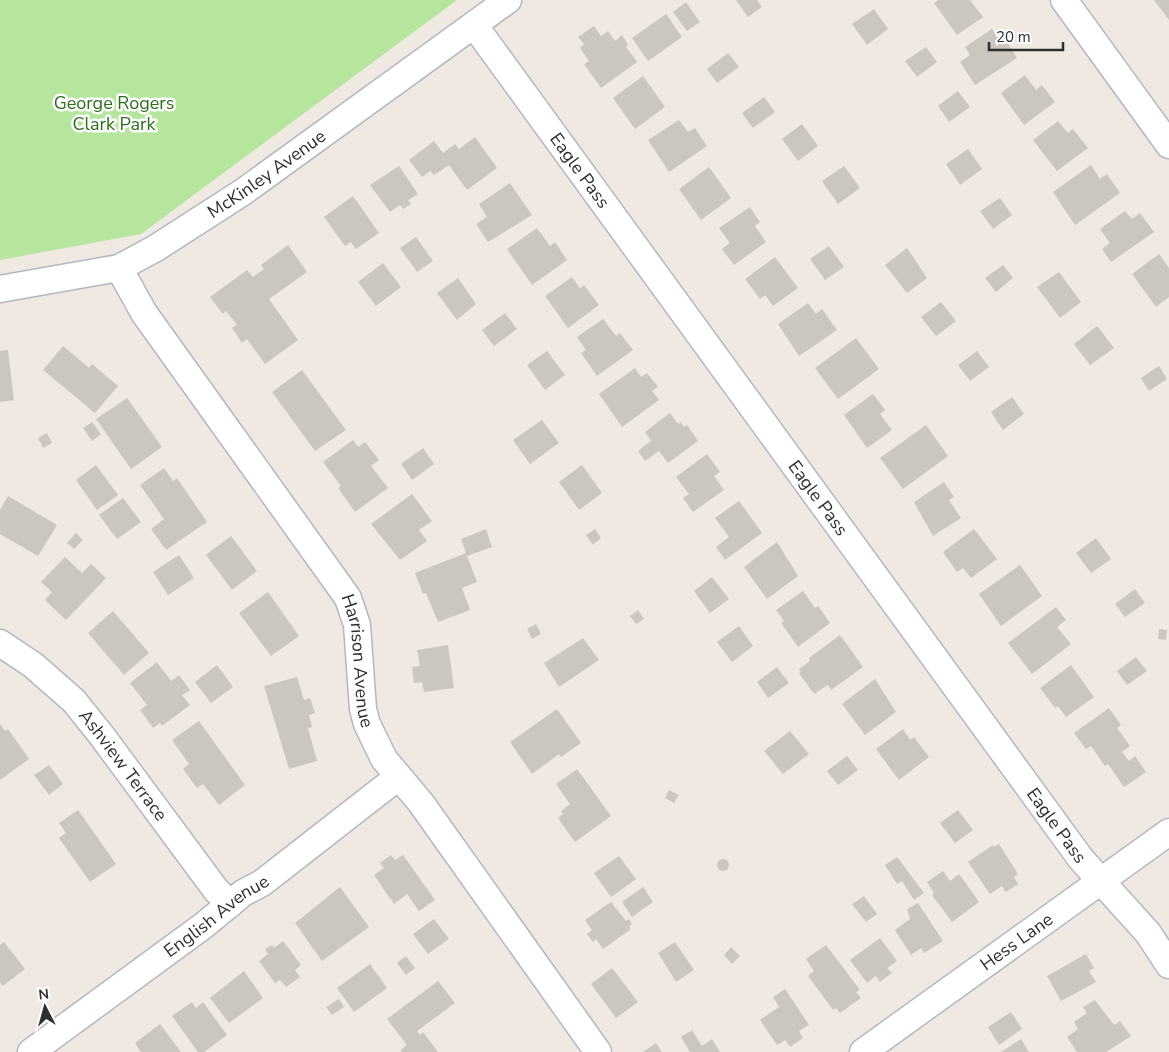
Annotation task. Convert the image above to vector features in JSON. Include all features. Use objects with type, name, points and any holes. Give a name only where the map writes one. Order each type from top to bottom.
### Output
[{"type":"street","name":"McKinley Avenue","points":[[0,289],[119,268],[156,248],[243,192],[508,0]]},
{"type":"street","points":[[1064,0],[1169,144]]},
{"type":"street","name":"Eagle Pass","points":[[474,25],[1082,859],[1103,880],[1148,933],[1169,965]]},
{"type":"street","name":"Harrison Avenue","points":[[119,268],[144,313],[348,598],[357,626],[363,708],[367,724],[384,759],[421,803],[598,1052]]},
{"type":"street","name":"Ashview Terrace","points":[[0,643],[33,665],[74,701],[216,890],[230,904]]},
{"type":"street","name":"English Avenue","points":[[32,1052],[230,904],[262,883],[398,777]]},
{"type":"street","name":"Hess Lane","points":[[863,1052],[1169,832]]},
{"type":"green space","name":"George Rogers Clark Park","points":[[0,0],[457,0],[141,234],[0,260]]},
{"type":"building","points":[[736,0],[757,0],[762,7],[748,17]]},
{"type":"building","points":[[939,0],[970,0],[983,17],[957,35],[934,3]]},
{"type":"building","points":[[1154,0],[1169,0],[1169,20]]},
{"type":"building","points":[[686,2],[700,22],[687,31],[673,12]]},
{"type":"building","points":[[874,9],[888,29],[867,45],[852,24]]},
{"type":"building","points":[[666,14],[682,37],[648,61],[632,38]]},
{"type":"building","points":[[594,26],[601,36],[608,31],[615,41],[622,35],[628,45],[626,47],[637,62],[601,88],[584,64],[589,61],[580,48],[584,44],[578,37]]},
{"type":"building","points":[[992,29],[1002,45],[1007,42],[1017,58],[975,85],[960,62],[970,55],[965,47]]},
{"type":"building","points":[[926,47],[937,62],[917,77],[905,61]]},
{"type":"building","points":[[728,53],[739,67],[717,83],[707,69]]},
{"type":"building","points":[[1025,75],[1036,90],[1042,85],[1055,102],[1024,125],[1001,93]]},
{"type":"building","points":[[643,76],[665,107],[635,129],[613,98]]},
{"type":"building","points":[[958,91],[970,107],[949,122],[938,106]]},
{"type":"building","points":[[764,97],[775,112],[753,128],[742,113]]},
{"type":"building","points":[[679,120],[688,132],[695,128],[707,146],[669,172],[648,140]]},
{"type":"building","points":[[1058,121],[1068,133],[1073,129],[1088,148],[1057,171],[1033,140]]},
{"type":"building","points":[[802,124],[818,146],[798,161],[782,139]]},
{"type":"building","points":[[475,137],[497,168],[467,190],[449,165],[434,175],[430,171],[422,177],[409,160],[434,141],[443,153],[455,144],[459,149]]},
{"type":"building","points":[[968,149],[982,169],[960,185],[946,164]]},
{"type":"building","points":[[1091,165],[1100,179],[1107,174],[1120,193],[1075,225],[1053,192]]},
{"type":"building","points":[[399,166],[418,194],[408,200],[411,204],[403,209],[400,205],[390,212],[370,185]]},
{"type":"building","points":[[844,166],[860,188],[838,204],[822,181]]},
{"type":"building","points":[[709,167],[731,198],[701,220],[679,189]]},
{"type":"building","points":[[510,183],[532,215],[488,242],[476,224],[487,217],[479,204]]},
{"type":"building","points":[[353,196],[379,233],[356,249],[351,242],[345,246],[324,217]]},
{"type":"building","points":[[1000,198],[1012,215],[993,229],[980,211]]},
{"type":"building","points":[[750,207],[760,222],[755,226],[766,242],[734,265],[722,249],[730,243],[719,228]]},
{"type":"building","points":[[1125,211],[1132,219],[1140,213],[1154,232],[1111,262],[1102,249],[1110,243],[1100,229]]},
{"type":"building","points":[[537,228],[550,246],[555,242],[567,260],[532,285],[507,249]]},
{"type":"building","points":[[416,237],[433,261],[417,272],[400,248]]},
{"type":"building","points":[[288,245],[307,272],[269,299],[298,340],[265,364],[247,339],[242,343],[232,328],[237,325],[226,311],[223,314],[210,297],[247,270],[253,277],[264,269],[261,265]]},
{"type":"building","points":[[829,246],[844,267],[825,280],[810,259]]},
{"type":"building","points":[[907,248],[927,278],[907,293],[885,265]]},
{"type":"building","points":[[1159,254],[1169,268],[1169,297],[1156,307],[1132,274]]},
{"type":"building","points":[[775,257],[798,288],[773,306],[765,295],[760,299],[745,279]]},
{"type":"building","points":[[383,263],[401,287],[376,306],[358,282]]},
{"type":"building","points":[[1003,265],[1013,278],[996,292],[985,278]]},
{"type":"building","points":[[1059,272],[1081,302],[1060,318],[1037,287]]},
{"type":"building","points":[[572,277],[580,288],[584,285],[599,305],[568,328],[545,296]]},
{"type":"building","points":[[458,278],[476,304],[457,320],[437,293]]},
{"type":"building","points":[[941,302],[956,321],[936,336],[921,317]]},
{"type":"building","points":[[808,303],[816,314],[822,309],[837,330],[799,356],[778,324]]},
{"type":"building","points":[[505,313],[517,329],[494,346],[482,330]]},
{"type":"building","points":[[603,319],[616,336],[620,333],[633,350],[597,376],[581,353],[586,350],[577,337]]},
{"type":"building","points":[[1097,326],[1114,348],[1090,365],[1074,344]]},
{"type":"building","points":[[856,338],[879,369],[838,399],[815,368]]},
{"type":"building","points":[[63,346],[89,368],[92,364],[118,386],[95,413],[43,370]]},
{"type":"building","points":[[8,350],[14,400],[0,402],[0,351]]},
{"type":"building","points":[[547,351],[565,375],[545,390],[527,365]]},
{"type":"building","points":[[977,351],[989,367],[970,381],[958,365]]},
{"type":"building","points":[[1159,366],[1167,379],[1149,391],[1141,378]]},
{"type":"building","points":[[635,368],[641,377],[647,373],[658,387],[652,391],[659,400],[622,427],[599,394]]},
{"type":"building","points":[[302,370],[346,430],[315,451],[272,392]]},
{"type":"building","points":[[873,394],[885,410],[880,414],[892,430],[867,448],[844,415]]},
{"type":"building","points":[[1012,397],[1024,414],[1003,430],[991,412]]},
{"type":"building","points":[[127,398],[162,447],[131,469],[96,419]]},
{"type":"building","points":[[670,413],[678,424],[681,422],[684,427],[687,425],[698,441],[668,463],[659,451],[645,461],[638,451],[651,441],[645,432]]},
{"type":"building","points":[[542,420],[559,443],[530,464],[513,440]]},
{"type":"building","points":[[92,422],[101,434],[92,441],[83,428]]},
{"type":"building","points":[[926,425],[948,456],[903,489],[880,458]]},
{"type":"building","points":[[47,433],[52,443],[43,448],[38,438]]},
{"type":"building","points":[[353,440],[358,447],[365,442],[379,460],[371,466],[388,488],[355,512],[338,488],[341,486],[323,462]]},
{"type":"building","points":[[423,448],[434,464],[412,480],[401,464]]},
{"type":"building","points":[[707,454],[720,472],[714,476],[724,490],[693,512],[683,498],[689,494],[676,477]]},
{"type":"building","points":[[96,465],[118,495],[97,510],[76,480]]},
{"type":"building","points":[[582,465],[602,493],[579,510],[559,482]]},
{"type":"building","points":[[164,468],[173,481],[177,478],[207,522],[166,550],[151,529],[164,519],[140,485]]},
{"type":"building","points":[[944,482],[954,497],[949,500],[961,518],[933,536],[914,502]]},
{"type":"building","points":[[412,494],[432,521],[419,530],[427,541],[400,560],[371,524]]},
{"type":"building","points":[[8,496],[57,525],[38,556],[0,534],[0,510]]},
{"type":"building","points":[[123,498],[141,522],[117,539],[99,515]]},
{"type":"building","points":[[739,501],[762,533],[725,560],[716,547],[729,537],[715,518]]},
{"type":"building","points":[[486,529],[492,547],[467,556],[477,582],[462,588],[470,610],[438,622],[426,593],[423,594],[415,573],[466,553],[461,539]]},
{"type":"building","points":[[595,529],[601,538],[593,545],[586,535]]},
{"type":"building","points":[[974,529],[997,559],[971,578],[963,568],[957,572],[943,552]]},
{"type":"building","points":[[76,533],[83,540],[74,549],[67,543]]},
{"type":"building","points":[[231,536],[257,571],[232,590],[206,555]]},
{"type":"building","points":[[1096,538],[1111,559],[1091,573],[1076,553]]},
{"type":"building","points":[[777,542],[798,576],[767,599],[744,567]]},
{"type":"building","points":[[179,555],[194,578],[168,595],[153,572]]},
{"type":"building","points":[[65,557],[82,573],[91,564],[106,578],[66,620],[45,600],[52,592],[41,582]]},
{"type":"building","points":[[1020,565],[1042,596],[1001,626],[979,594]]},
{"type":"building","points":[[712,577],[729,599],[710,613],[694,591]]},
{"type":"building","points":[[1135,589],[1145,603],[1125,617],[1115,604]]},
{"type":"building","points":[[803,591],[815,608],[818,606],[830,623],[798,647],[781,623],[784,621],[776,610]]},
{"type":"building","points":[[268,592],[299,636],[271,656],[239,613]]},
{"type":"building","points":[[1056,607],[1066,620],[1057,627],[1071,644],[1032,674],[1008,643]]},
{"type":"building","points":[[638,610],[644,619],[636,624],[630,616]]},
{"type":"building","points":[[113,611],[149,653],[124,675],[88,633]]},
{"type":"building","points":[[536,624],[541,634],[532,639],[527,629]]},
{"type":"building","points":[[739,626],[753,646],[732,662],[717,642]]},
{"type":"building","points":[[1159,629],[1167,630],[1166,640],[1158,639]]},
{"type":"building","points":[[840,635],[863,667],[831,690],[828,685],[814,694],[799,673],[801,672],[799,669],[810,661],[809,658]]},
{"type":"building","points":[[583,638],[599,660],[559,687],[544,663]]},
{"type":"building","points":[[448,645],[454,688],[424,692],[422,682],[414,683],[412,667],[420,666],[417,650]]},
{"type":"building","points":[[1136,657],[1147,671],[1127,685],[1117,671]]},
{"type":"building","points":[[157,662],[171,681],[179,675],[190,690],[182,695],[190,705],[162,726],[160,723],[153,728],[140,710],[147,705],[130,683]]},
{"type":"building","points":[[217,665],[233,687],[211,703],[195,682]]},
{"type":"building","points":[[1071,665],[1094,697],[1066,717],[1058,706],[1055,708],[1040,688]]},
{"type":"building","points":[[777,667],[789,683],[768,698],[757,682]]},
{"type":"building","points":[[297,677],[304,700],[310,698],[315,713],[309,715],[312,727],[308,728],[317,761],[289,769],[264,686]]},
{"type":"building","points":[[875,679],[896,712],[865,735],[842,704]]},
{"type":"building","points":[[1109,708],[1121,725],[1117,728],[1130,746],[1122,752],[1129,761],[1135,756],[1146,772],[1124,787],[1108,764],[1105,766],[1091,746],[1086,749],[1074,733]]},
{"type":"building","points":[[557,709],[581,743],[561,757],[559,754],[532,774],[510,742]]},
{"type":"building","points":[[199,721],[245,785],[219,805],[203,784],[197,788],[183,769],[189,764],[172,740]]},
{"type":"building","points":[[0,724],[5,731],[8,729],[29,759],[0,780]]},
{"type":"building","points":[[903,729],[910,740],[914,737],[929,757],[899,780],[876,749]]},
{"type":"building","points":[[790,731],[809,754],[783,774],[764,751]]},
{"type":"building","points":[[847,756],[858,770],[838,785],[827,771]]},
{"type":"building","points":[[49,765],[63,784],[49,795],[34,775]]},
{"type":"building","points":[[577,769],[611,816],[575,842],[558,818],[563,814],[561,811],[570,804],[556,784]]},
{"type":"building","points":[[669,790],[679,795],[674,803],[665,798]]},
{"type":"building","points":[[78,810],[116,864],[90,882],[59,838],[66,833],[59,823]]},
{"type":"building","points":[[958,810],[973,830],[955,843],[940,823]]},
{"type":"building","points":[[999,844],[1018,874],[1014,877],[1018,884],[1006,892],[1002,886],[990,894],[968,862],[993,845],[994,847]]},
{"type":"building","points":[[391,855],[395,860],[403,855],[435,900],[419,911],[407,894],[394,904],[374,875],[384,868],[380,863]]},
{"type":"building","points":[[619,856],[636,879],[611,897],[594,873]]},
{"type":"building","points":[[897,857],[924,893],[914,900],[902,881],[897,884],[885,865]]},
{"type":"building","points":[[721,859],[725,859],[729,865],[725,871],[721,871],[717,867],[717,863]]},
{"type":"building","points":[[943,871],[950,881],[959,874],[979,902],[952,922],[932,895],[934,893],[927,882]]},
{"type":"building","points":[[340,887],[369,927],[322,961],[295,923]]},
{"type":"building","points":[[643,887],[653,902],[632,917],[622,902]]},
{"type":"building","points":[[864,896],[877,914],[866,922],[852,904]]},
{"type":"building","points":[[611,902],[626,921],[629,919],[632,924],[629,926],[631,929],[603,949],[596,939],[593,942],[587,934],[592,930],[585,920]]},
{"type":"building","points":[[918,903],[943,941],[924,953],[921,948],[911,955],[895,930],[910,919],[907,909]]},
{"type":"building","points":[[434,919],[449,939],[428,954],[413,934]]},
{"type":"building","points":[[880,938],[897,961],[887,968],[892,973],[880,982],[876,976],[867,983],[850,960]]},
{"type":"building","points":[[283,941],[301,965],[295,970],[300,977],[286,987],[280,980],[275,983],[259,961],[268,954],[265,949],[272,945],[274,948]]},
{"type":"building","points":[[4,942],[25,969],[3,986],[0,983],[0,945]]},
{"type":"building","points":[[675,942],[694,970],[676,982],[658,953]]},
{"type":"building","points":[[826,945],[860,990],[856,992],[861,998],[840,1013],[836,1008],[833,1010],[808,976],[814,971],[806,959]]},
{"type":"building","points":[[731,947],[740,956],[732,964],[724,955]]},
{"type":"building","points":[[1086,954],[1094,968],[1089,971],[1096,982],[1061,1001],[1047,976]]},
{"type":"building","points":[[406,956],[415,968],[406,975],[397,963]]},
{"type":"building","points":[[370,964],[387,988],[354,1012],[337,988]]},
{"type":"building","points":[[612,968],[638,1002],[616,1018],[591,984]]},
{"type":"building","points":[[244,971],[263,998],[229,1023],[210,998]]},
{"type":"building","points":[[438,981],[455,1003],[417,1031],[420,1035],[423,1032],[438,1052],[402,1052],[401,1050],[407,1045],[387,1019]]},
{"type":"building","points":[[785,989],[809,1025],[799,1031],[803,1038],[790,1047],[785,1040],[777,1045],[760,1020],[779,1007],[773,997]]},
{"type":"building","points":[[339,999],[344,1007],[332,1015],[326,1007]]},
{"type":"building","points":[[1095,1000],[1114,1025],[1120,1021],[1131,1036],[1106,1052],[1077,1052],[1067,1037],[1078,1029],[1074,1022],[1087,1013],[1083,1007]]},
{"type":"building","points":[[192,1002],[196,1008],[203,1002],[227,1035],[204,1052],[198,1052],[172,1016]]},
{"type":"building","points":[[1011,1012],[1022,1029],[999,1045],[988,1027]]},
{"type":"building","points":[[160,1024],[181,1052],[141,1052],[135,1043]]},
{"type":"building","points":[[692,1030],[702,1046],[712,1039],[720,1052],[690,1052],[681,1037]]},
{"type":"building","points":[[1021,1039],[1029,1052],[1001,1052]]},
{"type":"building","points":[[656,1043],[662,1052],[643,1052]]}]
